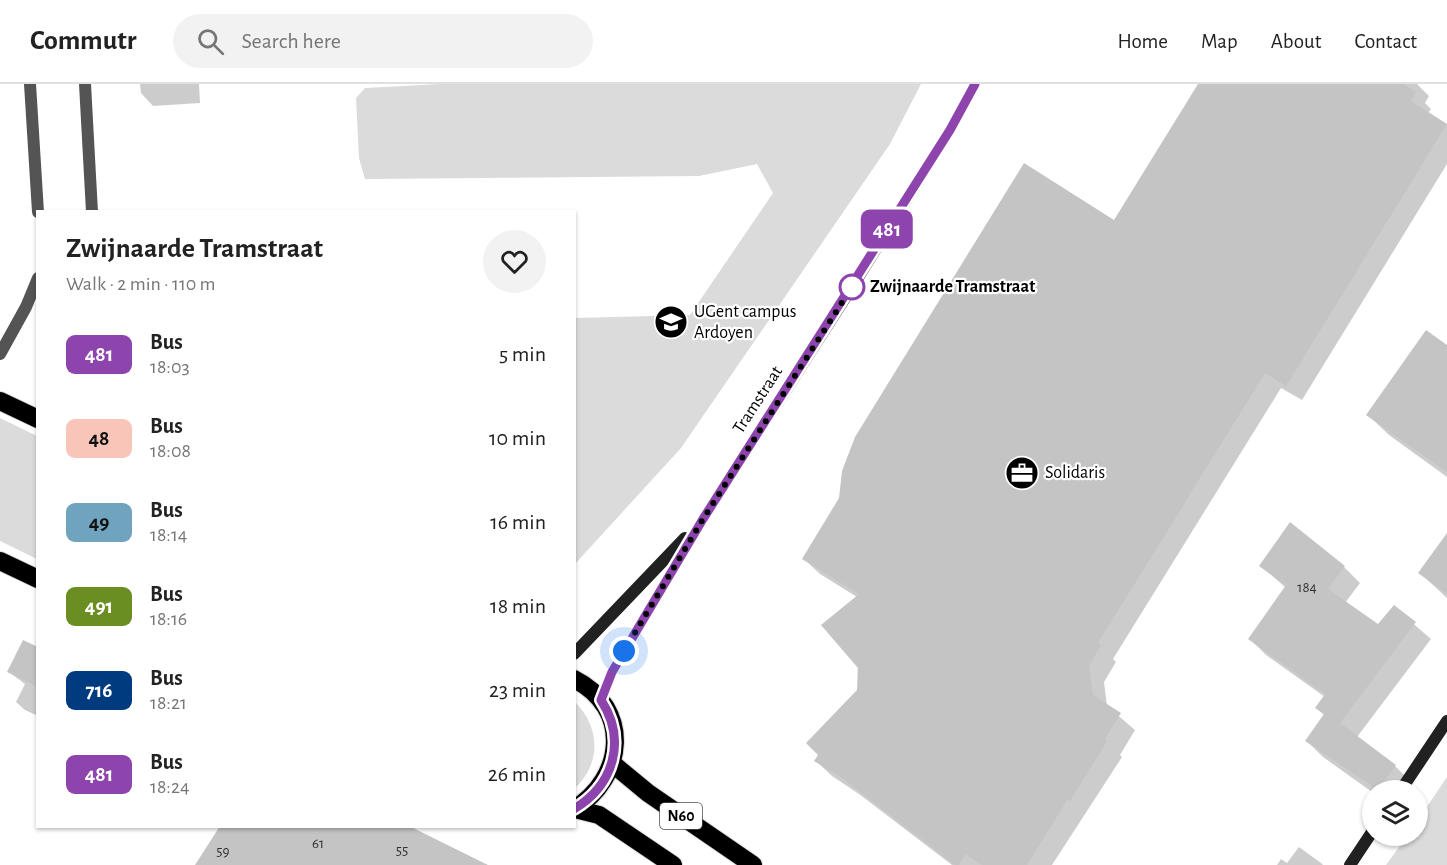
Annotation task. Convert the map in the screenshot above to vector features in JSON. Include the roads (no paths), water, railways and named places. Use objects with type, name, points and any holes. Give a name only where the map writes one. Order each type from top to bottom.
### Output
[{"type":"highway","points":[[0,401],[36,418]]},
{"type":"highway","points":[[0,561],[36,578]]},
{"type":"highway","name":"N60","points":[[576,681],[601,700],[614,728],[615,750],[613,764],[605,783],[594,795],[576,808]]},
{"type":"highway","name":"N60","points":[[613,764],[648,793],[753,865]]},
{"type":"highway","name":"N60","points":[[576,809],[599,815],[673,865]]},
{"type":"main road","name":"Tramstraat","points":[[601,700],[612,672],[703,519],[852,287],[950,130],[975,84]]},
{"type":"main road","name":"Tramstraat","points":[[576,652],[703,519]]},
{"type":"main road","points":[[1408,780],[1447,721]]},
{"type":"main road","points":[[1350,865],[1363,846]]},
{"type":"street","points":[[30,84],[38,210]]},
{"type":"street","points":[[86,84],[92,210]]},
{"type":"street","points":[[0,354],[26,307],[36,283]]},
{"type":"place","name":"Zwijnaarde Tramstraat","points":[[852,287]]},
{"type":"place","name":"UGent campus Ardoyen","points":[[671,322]]},
{"type":"place","name":"Solidaris","points":[[1022,473]]}]
